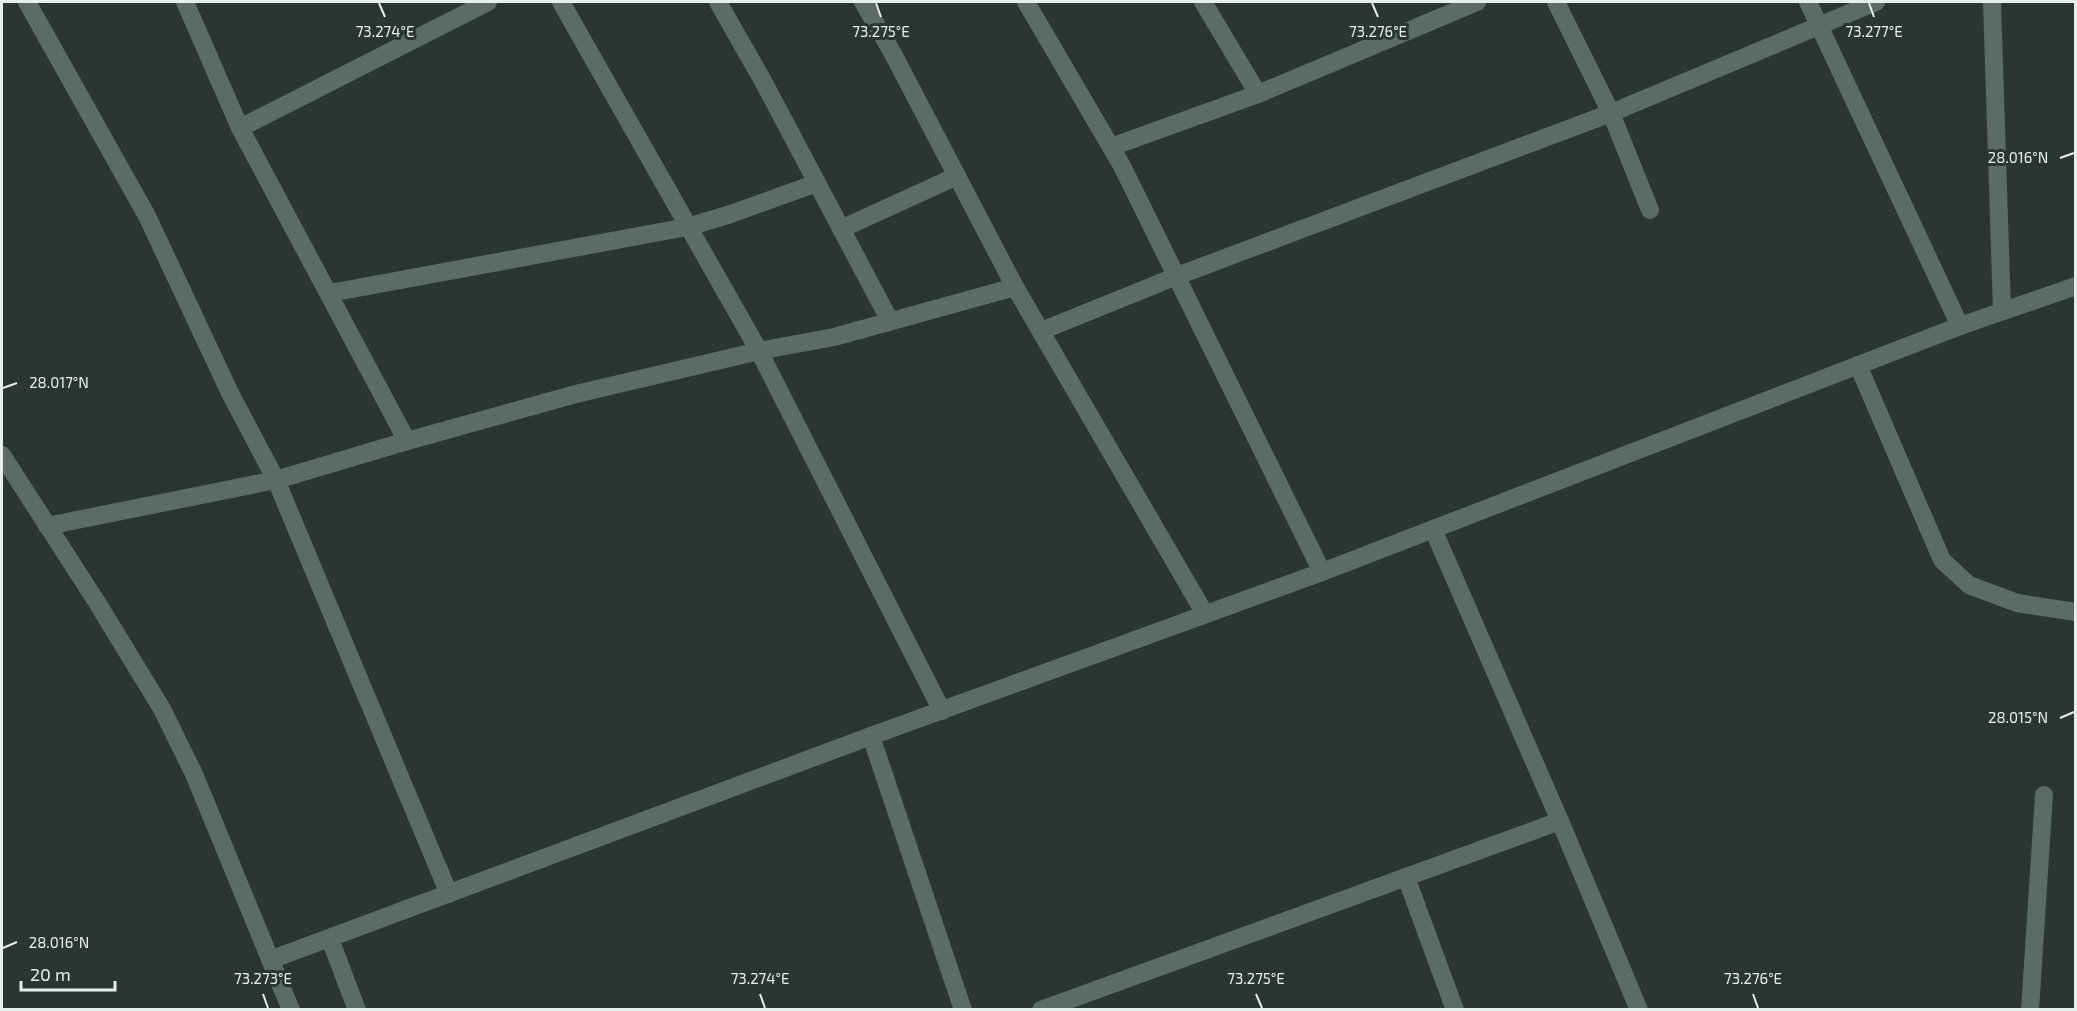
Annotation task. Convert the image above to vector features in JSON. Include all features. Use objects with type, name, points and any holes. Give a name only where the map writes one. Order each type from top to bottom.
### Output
[{"type":"street","points":[[27,2],[147,216],[230,393],[276,480],[449,894]]},
{"type":"street","points":[[185,2],[240,128],[407,441]]},
{"type":"street","points":[[240,128],[488,2]]},
{"type":"street","points":[[561,2],[759,351],[942,711]]},
{"type":"street","points":[[718,2],[890,321]]},
{"type":"street","points":[[863,2],[892,52],[1015,287],[1205,614]]},
{"type":"street","points":[[1026,2],[1111,147],[1322,572]]},
{"type":"street","points":[[1203,2],[1258,94]]},
{"type":"street","points":[[1111,147],[1258,94],[1477,2]]},
{"type":"street","points":[[1556,2],[1611,113],[1650,210]]},
{"type":"street","points":[[1808,2],[1960,326]]},
{"type":"street","points":[[1041,332],[1177,276],[1611,113],[1876,2]]},
{"type":"street","points":[[1992,2],[2002,311]]},
{"type":"street","points":[[841,229],[957,176]]},
{"type":"street","points":[[330,293],[687,227],[817,183]]},
{"type":"street","points":[[278,958],[871,736],[1322,572],[1960,326],[2076,286]]},
{"type":"street","points":[[55,524],[276,480],[576,394],[759,351],[834,337],[1015,287]]},
{"type":"street","points":[[1858,365],[1942,560],[1969,585],[2017,603],[2076,612]]},
{"type":"street","points":[[2,455],[55,524],[98,604],[162,709],[278,958],[291,1010]]},
{"type":"street","points":[[1433,529],[1560,820],[1639,1010]]},
{"type":"street","points":[[871,736],[963,1010]]},
{"type":"street","points":[[2030,1010],[2044,795]]},
{"type":"street","points":[[1041,1010],[1560,820]]},
{"type":"street","points":[[1406,877],[1455,1010]]},
{"type":"street","points":[[323,942],[357,1010]]}]
